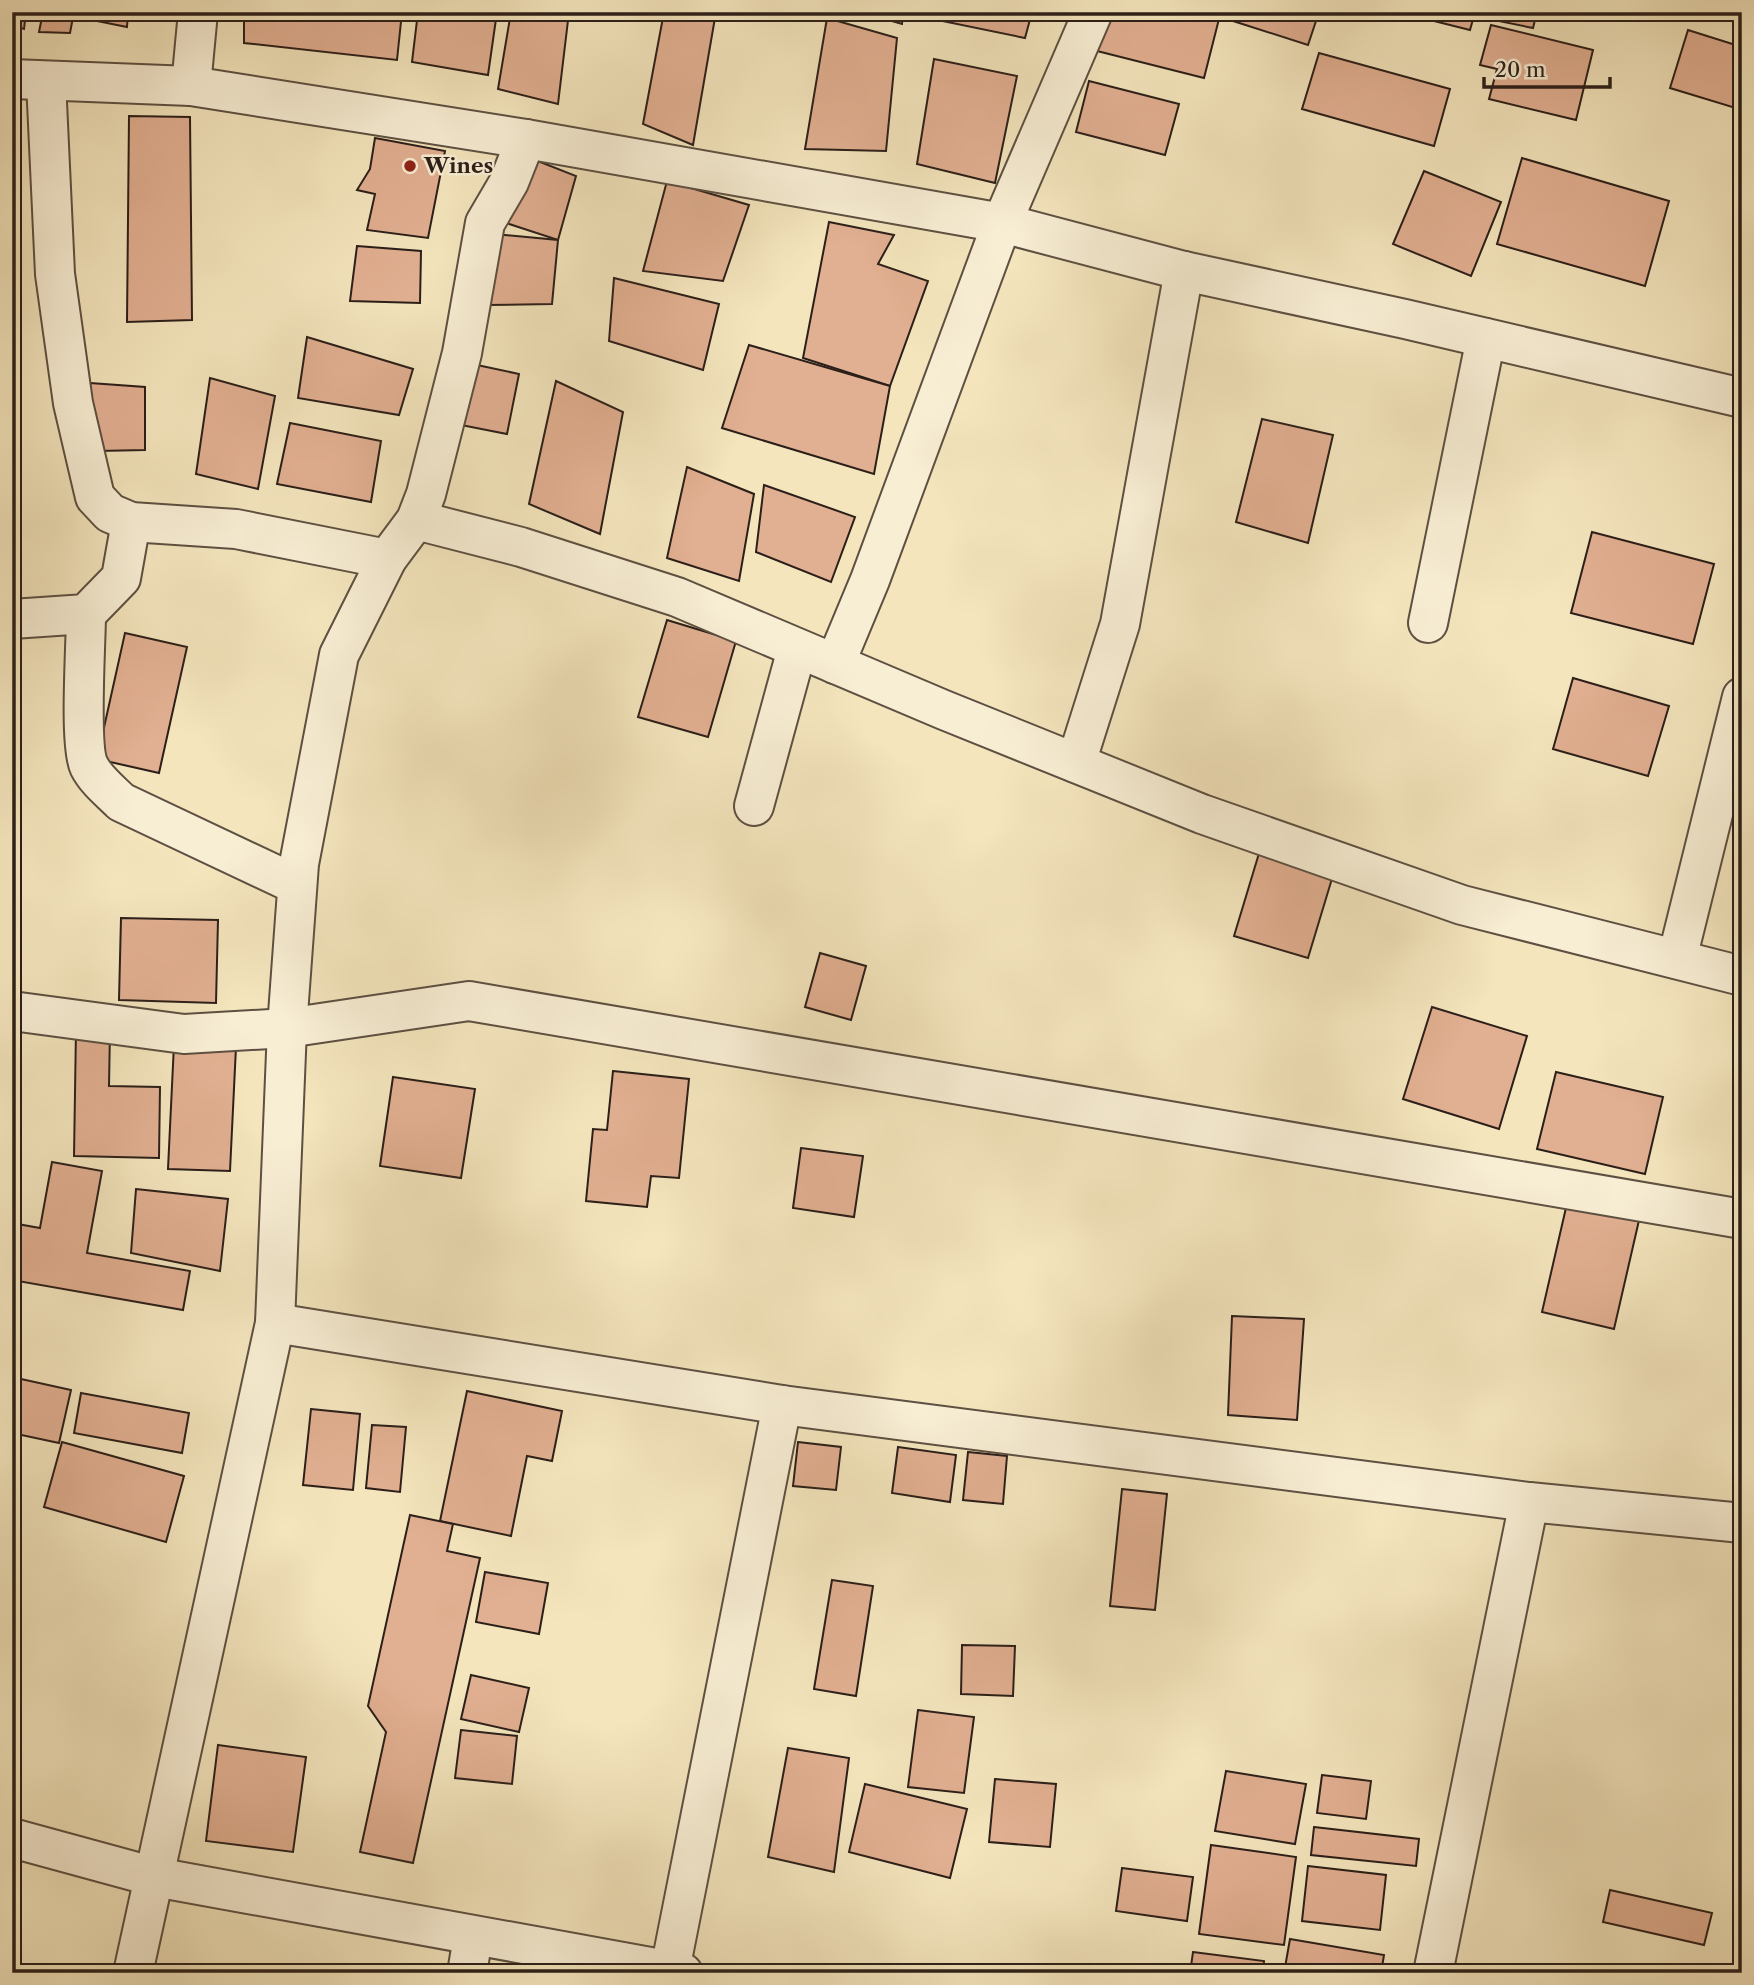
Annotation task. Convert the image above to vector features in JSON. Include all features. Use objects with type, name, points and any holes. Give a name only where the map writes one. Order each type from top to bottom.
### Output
[{"type":"street","points":[[191,86],[198,12]]},
{"type":"street","points":[[835,664],[870,580],[1002,223],[1093,12]]},
{"type":"street","points":[[387,559],[236,529],[131,522],[110,513],[94,497],[73,403],[29,80],[191,86],[526,139],[1002,223],[1184,271],[1742,398]]},
{"type":"street","points":[[133,1973],[275,1323],[287,1028],[297,885],[319,752],[340,655],[387,559],[416,520],[426,494],[450,407],[485,223],[509,182],[526,139]]},
{"type":"street","points":[[1076,763],[1120,624],[1184,271]]},
{"type":"street","points":[[1428,623],[1486,338]]},
{"type":"street","points":[[416,520],[522,547],[677,597],[797,649],[1202,814],[1462,905],[1742,976]]},
{"type":"street","points":[[12,619],[86,614],[121,578],[131,522]]},
{"type":"street","points":[[86,614],[85,740],[88,764],[100,782],[121,802],[297,885]]},
{"type":"street","points":[[754,806],[797,649]]},
{"type":"street","points":[[1676,959],[1742,697]]},
{"type":"street","points":[[12,1011],[184,1034],[287,1028],[469,1001],[1742,1219]]},
{"type":"street","points":[[275,1323],[782,1405],[1529,1502],[1742,1523]]},
{"type":"street","points":[[12,1838],[155,1877],[470,1955],[677,1972],[782,1405]]},
{"type":"street","points":[[1433,1973],[1529,1502]]},
{"type":"building","points":[[12,12],[26,12],[24,29],[12,25]]},
{"type":"building","points":[[43,12],[74,12],[70,33],[39,32]]},
{"type":"building","points":[[83,12],[128,12],[127,27],[82,18]]},
{"type":"building","points":[[244,12],[402,12],[397,60],[244,43]]},
{"type":"building","points":[[418,12],[497,12],[488,75],[412,62]]},
{"type":"building","points":[[511,12],[569,12],[558,104],[498,89]]},
{"type":"building","points":[[664,12],[716,12],[693,145],[643,124]]},
{"type":"building","points":[[861,12],[903,12],[902,24]]},
{"type":"building","points":[[919,12],[1032,12],[1025,38],[918,16]]},
{"type":"building","points":[[1107,12],[1220,15],[1204,78],[1097,51]]},
{"type":"building","points":[[1232,12],[1319,12],[1308,45],[1230,20]]},
{"type":"building","points":[[1398,12],[1475,12],[1470,30]]},
{"type":"building","points":[[1496,12],[1537,12],[1533,28],[1494,20]]},
{"type":"building","points":[[827,18],[897,38],[886,151],[805,149]]},
{"type":"building","points":[[1491,25],[1593,50],[1576,120],[1489,99],[1497,69],[1480,65]]},
{"type":"building","points":[[1688,30],[1742,47],[1742,110],[1670,88]]},
{"type":"building","points":[[1319,53],[1450,89],[1434,146],[1302,109]]},
{"type":"building","points":[[934,59],[1017,76],[995,183],[917,164]]},
{"type":"building","points":[[1089,81],[1179,104],[1165,155],[1076,132]]},
{"type":"building","points":[[129,116],[190,117],[192,320],[127,322]]},
{"type":"building","points":[[375,138],[445,151],[428,238],[367,230],[375,194],[357,190],[370,169]]},
{"type":"building","points":[[520,154],[576,176],[558,240],[506,223]]},
{"type":"building","points":[[1522,158],[1669,201],[1645,286],[1497,244]]},
{"type":"building","points":[[1424,171],[1501,202],[1471,276],[1393,244]]},
{"type":"building","points":[[667,181],[749,205],[723,281],[643,271]]},
{"type":"building","points":[[829,222],[894,235],[878,264],[928,281],[890,386],[803,358]]},
{"type":"building","points":[[483,233],[558,240],[552,304],[485,305]]},
{"type":"building","points":[[357,246],[421,251],[420,303],[350,301]]},
{"type":"building","points":[[614,278],[719,304],[703,370],[609,341]]},
{"type":"building","points":[[307,337],[413,369],[399,415],[298,398]]},
{"type":"building","points":[[749,345],[890,386],[874,474],[722,428]]},
{"type":"building","points":[[477,365],[519,374],[507,434],[461,425]]},
{"type":"building","points":[[210,378],[275,396],[258,489],[196,474]]},
{"type":"building","points":[[556,381],[623,412],[600,534],[529,504]]},
{"type":"building","points":[[90,383],[145,387],[145,450],[98,451]]},
{"type":"building","points":[[1262,419],[1333,435],[1308,543],[1236,522]]},
{"type":"building","points":[[290,423],[381,441],[371,502],[277,484]]},
{"type":"building","points":[[687,467],[754,494],[739,581],[667,558]]},
{"type":"building","points":[[764,485],[855,517],[831,582],[756,552]]},
{"type":"building","points":[[1592,532],[1714,564],[1693,644],[1571,613]]},
{"type":"building","points":[[667,620],[736,641],[708,737],[638,717]]},
{"type":"building","points":[[125,633],[187,647],[159,773],[97,759]]},
{"type":"building","points":[[1573,678],[1669,706],[1648,776],[1553,749]]},
{"type":"building","points":[[1260,850],[1334,872],[1308,958],[1234,936]]},
{"type":"building","points":[[121,918],[218,920],[216,1003],[119,1000]]},
{"type":"building","points":[[820,953],[866,966],[851,1020],[805,1007]]},
{"type":"building","points":[[1432,1007],[1527,1036],[1499,1129],[1403,1099]]},
{"type":"building","points":[[76,1029],[110,1031],[109,1086],[160,1087],[159,1158],[74,1156]]},
{"type":"building","points":[[174,1044],[236,1047],[230,1171],[168,1169]]},
{"type":"building","points":[[613,1071],[689,1079],[679,1178],[651,1176],[647,1207],[586,1201],[593,1129],[607,1130]]},
{"type":"building","points":[[1556,1072],[1663,1097],[1645,1174],[1537,1149]]},
{"type":"building","points":[[393,1077],[475,1089],[461,1178],[380,1166]]},
{"type":"building","points":[[801,1148],[863,1156],[854,1217],[793,1208]]},
{"type":"building","points":[[52,1162],[102,1171],[87,1253],[190,1271],[183,1310],[12,1280],[12,1223],[40,1228]]},
{"type":"building","points":[[136,1189],[228,1199],[220,1271],[131,1253]]},
{"type":"building","points":[[1568,1199],[1640,1216],[1614,1329],[1542,1312]]},
{"type":"building","points":[[1232,1316],[1304,1319],[1297,1420],[1228,1415]]},
{"type":"building","points":[[12,1377],[71,1390],[59,1443],[12,1433]]},
{"type":"building","points":[[467,1391],[562,1411],[552,1461],[527,1456],[511,1536],[440,1521]]},
{"type":"building","points":[[81,1393],[189,1413],[182,1453],[74,1433]]},
{"type":"building","points":[[311,1409],[360,1414],[353,1490],[303,1485]]},
{"type":"building","points":[[372,1425],[406,1427],[400,1492],[366,1488]]},
{"type":"building","points":[[62,1442],[184,1476],[166,1542],[44,1507]]},
{"type":"building","points":[[798,1442],[841,1447],[836,1490],[793,1486]]},
{"type":"building","points":[[898,1447],[956,1455],[950,1502],[892,1493]]},
{"type":"building","points":[[968,1452],[1007,1456],[1003,1504],[963,1500]]},
{"type":"building","points":[[1122,1489],[1167,1494],[1155,1610],[1110,1606]]},
{"type":"building","points":[[410,1515],[453,1524],[447,1551],[480,1558],[413,1863],[360,1852],[386,1732],[368,1706]]},
{"type":"building","points":[[485,1572],[548,1583],[539,1634],[476,1622]]},
{"type":"building","points":[[832,1580],[873,1586],[856,1696],[814,1689]]},
{"type":"building","points":[[962,1645],[1015,1646],[1013,1696],[961,1694]]},
{"type":"building","points":[[471,1675],[529,1688],[519,1732],[461,1719]]},
{"type":"building","points":[[918,1710],[974,1717],[964,1793],[908,1787]]},
{"type":"building","points":[[461,1730],[517,1736],[512,1784],[455,1778]]},
{"type":"building","points":[[218,1745],[306,1757],[293,1852],[206,1841]]},
{"type":"building","points":[[788,1748],[849,1758],[834,1872],[768,1857]]},
{"type":"building","points":[[1226,1771],[1306,1784],[1295,1844],[1215,1831]]},
{"type":"building","points":[[1322,1775],[1371,1781],[1366,1819],[1317,1813]]},
{"type":"building","points":[[995,1779],[1056,1784],[1050,1847],[989,1842]]},
{"type":"building","points":[[865,1784],[967,1809],[950,1878],[849,1852]]},
{"type":"building","points":[[1314,1827],[1419,1839],[1416,1866],[1311,1855]]},
{"type":"building","points":[[1211,1845],[1296,1857],[1284,1945],[1199,1934]]},
{"type":"building","points":[[1308,1866],[1386,1875],[1380,1930],[1302,1921]]},
{"type":"building","points":[[1122,1868],[1193,1877],[1187,1921],[1116,1911]]},
{"type":"building","points":[[1610,1890],[1712,1913],[1704,1945],[1603,1922]]},
{"type":"building","points":[[1290,1939],[1384,1955],[1381,1973],[1284,1973]]},
{"type":"building","points":[[1193,1952],[1264,1961],[1263,1973],[1190,1973]]},
{"type":"place","name":"Wines","points":[[410,166]]}]
